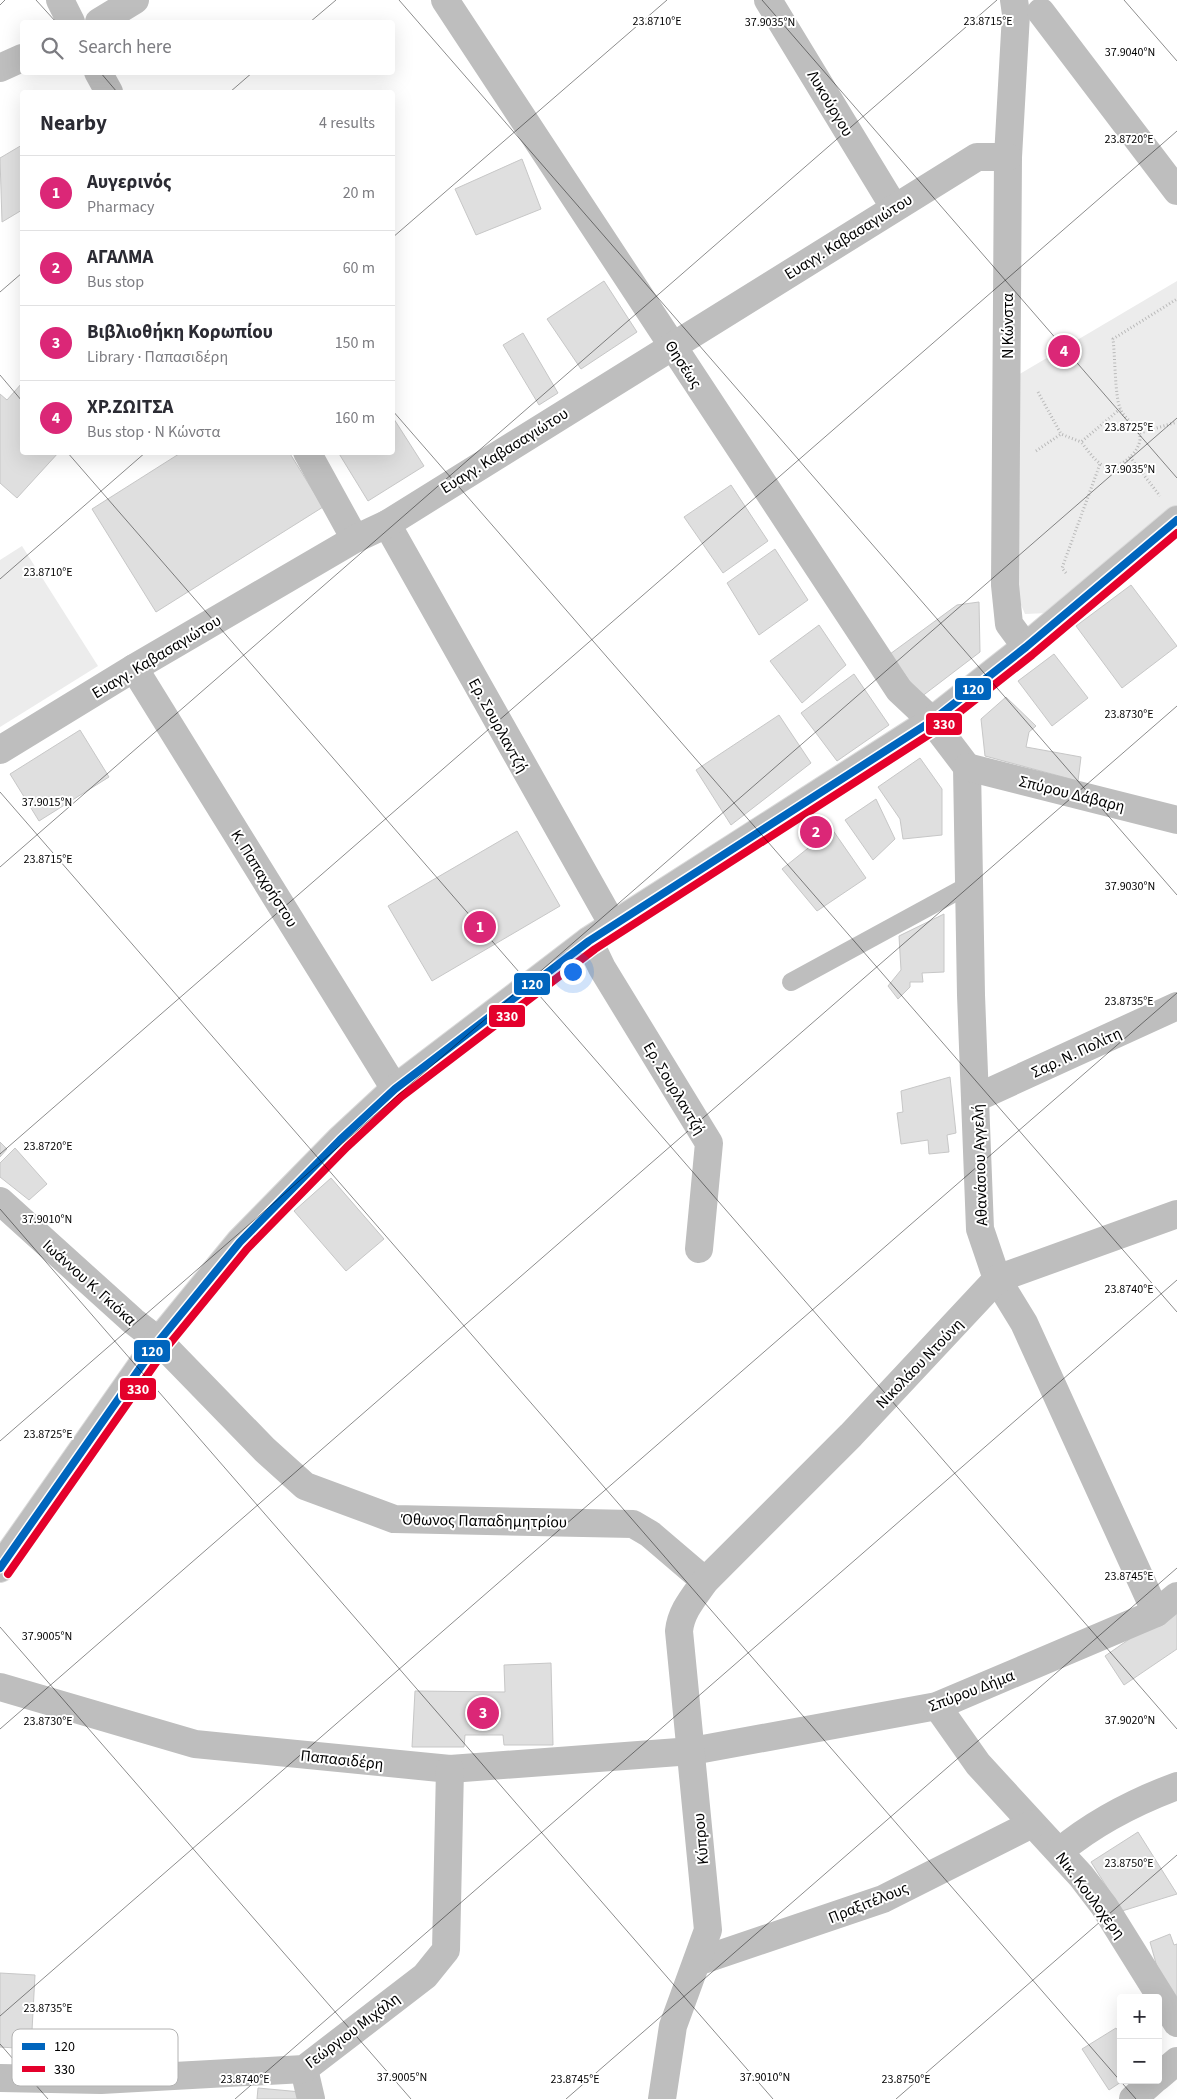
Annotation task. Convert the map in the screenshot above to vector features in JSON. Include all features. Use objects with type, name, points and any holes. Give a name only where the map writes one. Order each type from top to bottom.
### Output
[{"type":"street","points":[[60,0],[70,20]]},
{"type":"street","points":[[102,20],[135,0]]},
{"type":"street","name":"Θησέως","points":[[445,0],[900,690],[932,721]]},
{"type":"street","name":"Λυκούργου","points":[[768,0],[894,207]]},
{"type":"street","points":[[1033,7],[1177,191]]},
{"type":"street","name":"Ν Κώνστα","points":[[1026,647],[1009,624],[1005,585],[1008,157],[1033,7]]},
{"type":"street","points":[[0,68],[20,59]]},
{"type":"street","points":[[100,75],[108,90]]},
{"type":"street","name":"Ευαγγ. Καβασαγιώτου","points":[[0,750],[134,668],[355,540],[387,524],[671,345],[977,157],[1008,157]]},
{"type":"street","points":[[309,455],[355,540]]},
{"type":"street","points":[[0,1568],[158,1341],[240,1242],[340,1140],[395,1089],[589,941],[932,721],[1026,647],[1084,598],[1171,511]]},
{"type":"street","name":"Ερ. Σουρλαντζή","points":[[387,524],[613,925]]},
{"type":"street","name":"Κ. Παπαχρήστου","points":[[134,668],[395,1089]]},
{"type":"street","points":[[932,721],[967,767]]},
{"type":"street","name":"Σπύρου Δάβαρη","points":[[967,767],[1177,820]]},
{"type":"street","name":"Αθανάσιου Αγγελή","points":[[967,767],[971,995],[980,1229],[997,1279],[1024,1323],[1156,1613]]},
{"type":"street","name":"Ερ. Σουρλαντζή","points":[[589,941],[602,968],[709,1143],[699,1249]]},
{"type":"street","name":"Σαρ. Ν. Πολίτη","points":[[976,1098],[1177,1006]]},
{"type":"street","name":"Ιωάννου Κ. Γκιόκα","points":[[0,1201],[133,1321],[158,1341]]},
{"type":"street","name":"Νικολάου Ντούνη","points":[[705,1581],[851,1435],[997,1279],[1177,1214]]},
{"type":"street","name":"Όθωνος Παπαδημητρίου","points":[[158,1341],[265,1450],[305,1486],[394,1519],[633,1524],[650,1534],[705,1581]]},
{"type":"street","name":"Κύπρου","points":[[662,2099],[673,2026],[708,1930],[679,1631],[680,1619],[705,1581]]},
{"type":"street","name":"Σπύρου Δήμα","points":[[692,1751],[937,1706],[1156,1613],[1177,1596]]},
{"type":"street","name":"Παπασιδέρη","points":[[0,1688],[196,1744],[450,1769],[692,1751]]},
{"type":"street","name":"Νικ. Κουλοχέρη","points":[[937,1706],[978,1764],[1032,1824],[1060,1851],[1104,1906],[1177,2023]]},
{"type":"street","name":"Γεώργιου Μιχάλη","points":[[178,2076],[304,2069],[425,1976],[446,1950],[450,1769]]},
{"type":"street","points":[[1060,1851],[1104,1819],[1149,1797],[1177,1786]]},
{"type":"street","name":"Πραξιτέλους","points":[[697,1962],[883,1899],[1032,1824]]},
{"type":"street","points":[[1162,2074],[1177,2061]]},
{"type":"street","points":[[304,2069],[311,2099]]},
{"type":"street","points":[[1133,2099],[1150,2084]]},
{"type":"lane","points":[[791,982],[969,885]]},
{"type":"path","points":[[1006,472],[1061,434],[1081,442],[1100,464],[1109,467],[1119,465],[1130,457],[1138,448],[1140,433],[1120,409],[1113,338],[1177,299]]},
{"type":"path","points":[[1081,442],[1120,409]]},
{"type":"path","points":[[1140,433],[1177,422]]},
{"type":"path","points":[[1130,457],[1171,511]]},
{"type":"path","points":[[1084,598],[1062,568],[1100,464]]},
{"type":"shaded area","points":[[1177,281],[1177,505],[1048,613],[1025,614],[1015,591],[1018,375]]},
{"type":"shaded area","points":[[22,546],[98,666],[0,727],[0,560]]},
{"type":"building","points":[[20,146],[20,211],[2,222],[0,158]]},
{"type":"building","points":[[522,159],[541,209],[476,235],[455,189]]},
{"type":"building","points":[[604,281],[637,332],[581,369],[547,319]]},
{"type":"building","points":[[523,333],[558,393],[539,405],[503,345]]},
{"type":"building","points":[[20,385],[20,455],[56,455],[17,498],[0,483],[0,394],[7,400]]},
{"type":"building","points":[[395,421],[424,466],[368,501],[340,455],[395,455]]},
{"type":"building","points":[[177,455],[291,455],[323,507],[156,612],[92,509]]},
{"type":"building","points":[[731,485],[768,541],[723,573],[684,517]]},
{"type":"building","points":[[775,549],[808,600],[759,635],[727,583]]},
{"type":"building","points":[[1131,585],[1177,646],[1122,688],[1076,626]]},
{"type":"building","points":[[979,602],[980,652],[921,697],[890,654],[957,605]]},
{"type":"building","points":[[819,625],[846,665],[802,703],[770,661]]},
{"type":"building","points":[[1054,654],[1088,698],[1052,726],[1018,681]]},
{"type":"building","points":[[854,674],[889,725],[837,761],[801,713]]},
{"type":"building","points":[[1006,697],[1036,726],[1029,732],[1026,747],[1081,757],[1078,781],[985,756],[981,719]]},
{"type":"building","points":[[779,715],[811,763],[731,825],[696,770]]},
{"type":"building","points":[[80,730],[109,777],[39,821],[10,774]]},
{"type":"building","points":[[920,758],[942,789],[942,835],[903,839],[900,819],[878,787]]},
{"type":"building","points":[[876,799],[895,839],[873,860],[845,820]]},
{"type":"building","points":[[832,829],[866,878],[817,911],[782,869]]},
{"type":"building","points":[[517,831],[560,906],[432,981],[388,906]]},
{"type":"building","points":[[944,914],[944,972],[922,973],[923,982],[910,982],[910,987],[898,999],[888,986],[901,970],[899,936]]},
{"type":"building","points":[[950,1077],[956,1133],[947,1135],[949,1152],[929,1154],[928,1140],[901,1144],[897,1113],[903,1112],[901,1091]]},
{"type":"building","points":[[0,1142],[7,1149],[0,1157]]},
{"type":"building","points":[[15,1148],[47,1184],[29,1200],[0,1177],[0,1163]]},
{"type":"building","points":[[331,1178],[384,1239],[346,1271],[294,1211]]},
{"type":"building","points":[[1177,1606],[1177,1649],[1124,1685],[1105,1656]]},
{"type":"building","points":[[551,1663],[553,1745],[504,1745],[503,1735],[465,1735],[464,1747],[412,1747],[415,1691],[505,1692],[504,1665]]},
{"type":"building","points":[[1138,1832],[1177,1894],[1122,1911],[1091,1862]]},
{"type":"building","points":[[1170,1934],[1174,1945],[1177,1944],[1177,2005],[1161,1981],[1150,1942]]},
{"type":"building","points":[[0,1973],[35,1975],[32,2029],[12,2029],[12,2048],[0,2047]]},
{"type":"building","points":[[1116,2028],[1118,2084],[1109,2090],[1082,2049]]},
{"type":"building","points":[[258,2088],[301,2092],[300,2099],[257,2099]]},
{"type":"transit line","name":"120","points":[[0,1568],[159,1341],[240,1242],[340,1140],[395,1089],[589,941],[932,721],[1026,647],[1177,520]]},
{"type":"transit line","name":"330","points":[[8,1574],[167,1347],[247,1249],[347,1147],[401,1097],[595,949],[938,729],[1032,655],[1177,533]]},
{"type":"place","name":"ΧΡ.ΖΩΙΤΣΑ","points":[[1064,351]]},
{"type":"place","name":"ΑΓΑΛΜΑ","points":[[816,832]]},
{"type":"place","name":"Αυγερινός","points":[[480,927]]},
{"type":"place","name":"Βιβλιοθήκη Κορωπίου","points":[[483,1713]]}]
